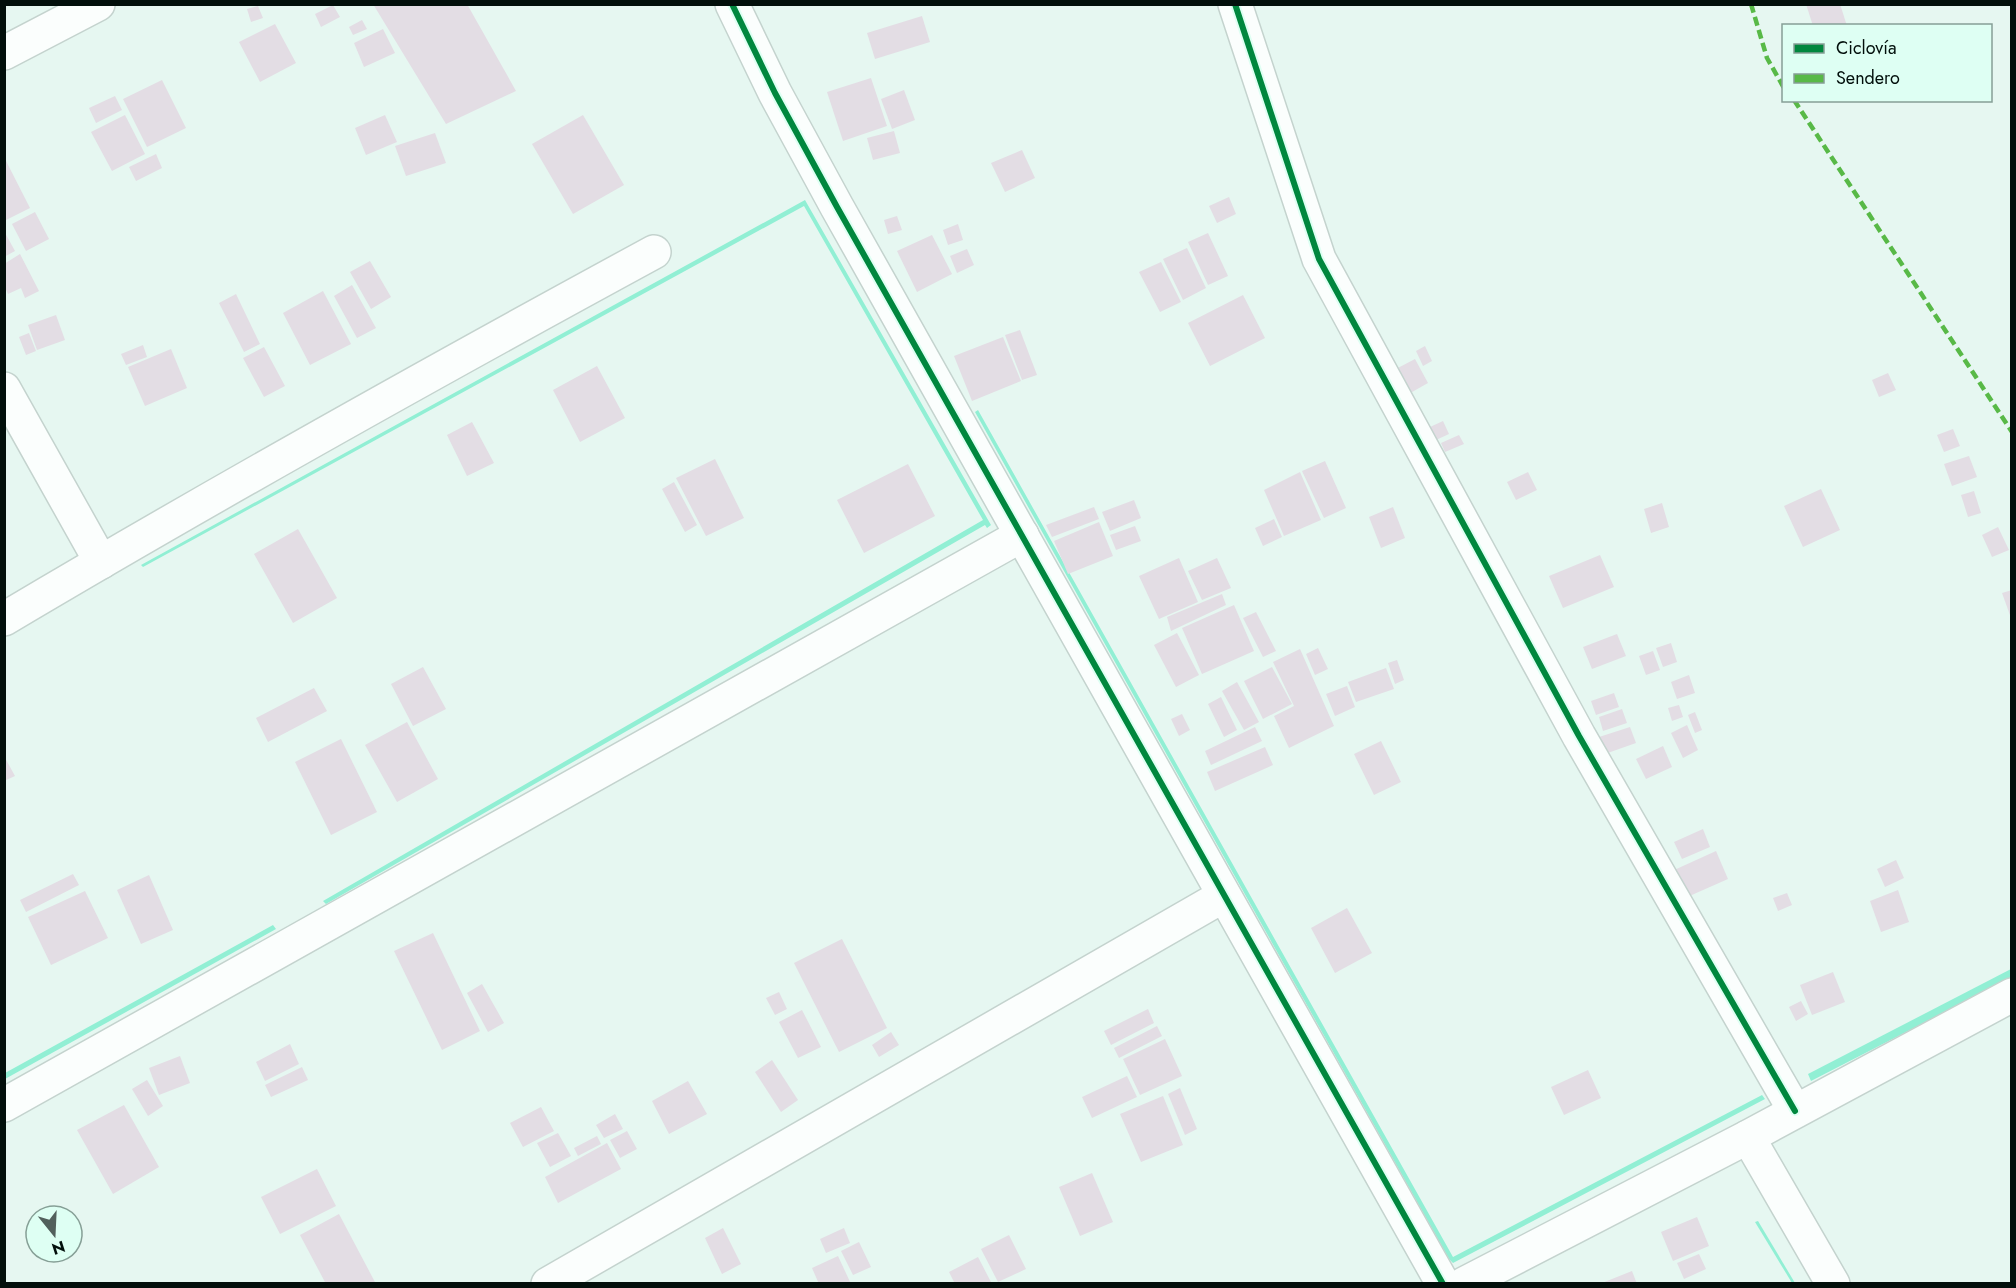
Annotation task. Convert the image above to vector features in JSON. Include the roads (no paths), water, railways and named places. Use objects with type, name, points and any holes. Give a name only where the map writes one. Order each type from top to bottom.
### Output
[{"type":"street","points":[[4,53],[98,4]]},
{"type":"street","points":[[732,4],[775,93],[837,207],[1443,1284]]},
{"type":"street","points":[[1235,4],[1319,259],[1579,736],[1796,1111]]},
{"type":"street","points":[[4,619],[462,357],[654,252]]},
{"type":"street","points":[[4,389],[101,562]]},
{"type":"street","points":[[4,1105],[1022,535]]},
{"type":"street","points":[[548,1284],[1223,896]]},
{"type":"street","points":[[1464,1284],[1748,1137],[2012,995]]},
{"type":"street","points":[[1748,1137],[1833,1284]]}]
